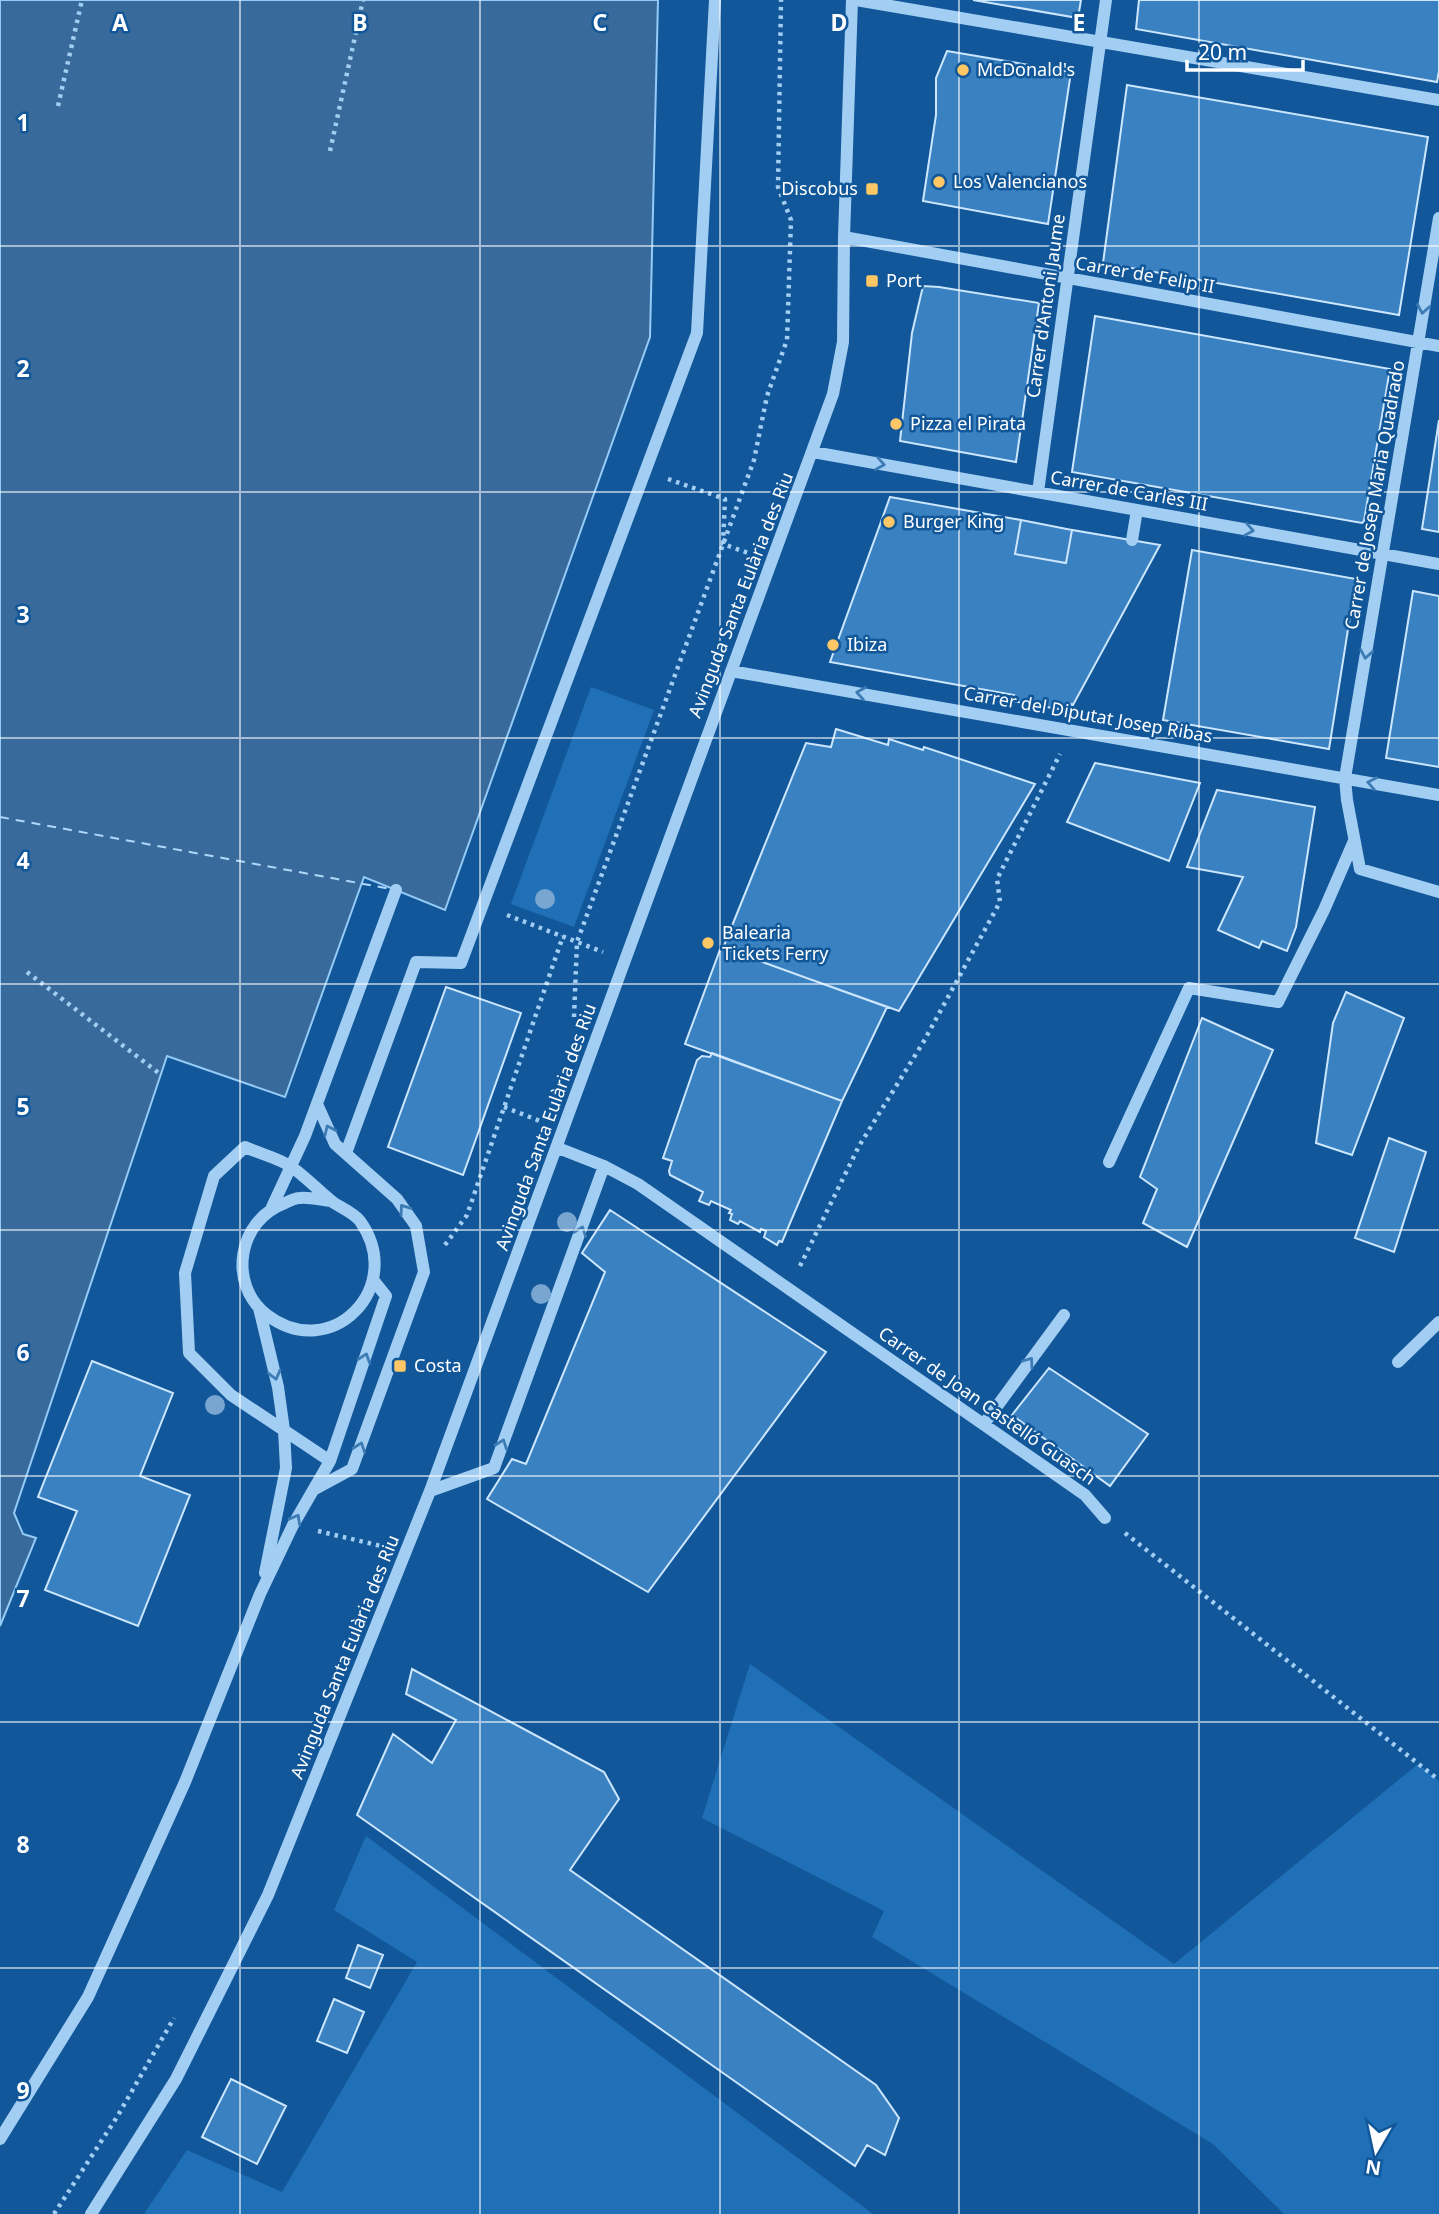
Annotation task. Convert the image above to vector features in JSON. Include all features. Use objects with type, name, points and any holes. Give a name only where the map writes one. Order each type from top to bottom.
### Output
[{"type":"street","points":[[345,1153],[416,962],[461,963],[697,333],[715,0]]},
{"type":"street","points":[[854,0],[1439,100]]},
{"type":"street","name":"Avinguda Santa Eulària des Riu","points":[[91,2214],[176,2079],[268,1895],[430,1491],[833,394],[843,342],[844,237],[854,0]]},
{"type":"street","name":"Carrer d'Antoni Jaume","points":[[1038,492],[1106,0]]},
{"type":"street","name":"Carrer de Josep Maria Quadrado","points":[[1439,218],[1345,778],[1360,869],[1439,892]]},
{"type":"street","name":"Carrer de Felip II","points":[[844,237],[1439,346]]},
{"type":"street","name":"Carrer de Carles III","points":[[813,452],[1439,564]]},
{"type":"street","points":[[1132,540],[1137,510]]},
{"type":"street","name":"Carrer del Diputat Josep Ribas","points":[[731,671],[1439,795]]},
{"type":"street","points":[[1109,1162],[1189,988],[1278,1002],[1324,910],[1354,841]]},
{"type":"street","points":[[260,1594],[286,1468],[284,1430],[278,1387],[259,1308],[244,1283],[242,1255],[251,1228],[272,1208],[291,1166],[317,1104],[396,890]]},
{"type":"street","points":[[313,1490],[352,1469],[424,1272],[416,1226],[397,1199],[335,1143],[317,1104]]},
{"type":"street","points":[[259,1308],[278,1323],[301,1331],[325,1329],[346,1319],[363,1302],[374,1281],[374,1248],[359,1219],[331,1201],[291,1166],[245,1147],[214,1176],[185,1273],[189,1353],[231,1395],[330,1461]]},
{"type":"street","name":"Carrer de Joan Castelló Guasch","points":[[558,1148],[604,1166],[639,1184],[1085,1495],[1105,1518]]},
{"type":"street","points":[[430,1491],[494,1468],[604,1166]]},
{"type":"street","points":[[272,1208],[299,1198],[331,1201]]},
{"type":"street","points":[[0,2139],[88,1997],[185,1782],[260,1594],[293,1525],[330,1461],[386,1296],[374,1281]]},
{"type":"street","points":[[984,1424],[1064,1315]]},
{"type":"street","points":[[1398,1362],[1439,1322]]},
{"type":"path","points":[[58,106],[82,0]]},
{"type":"path","points":[[330,151],[363,0]]},
{"type":"path","points":[[574,1024],[576,942],[754,460],[767,396],[787,341],[791,220],[778,187],[781,0]]},
{"type":"path","points":[[646,471],[725,499],[723,544]]},
{"type":"path","points":[[723,544],[772,561]]},
{"type":"path","points":[[800,1267],[859,1146],[923,1041],[1000,902],[997,879],[1072,730]]},
{"type":"path","points":[[483,906],[625,961]]},
{"type":"path","points":[[424,1272],[467,1215],[563,936]]},
{"type":"path","points":[[27,972],[160,1074]]},
{"type":"path","points":[[504,1107],[564,1129]]},
{"type":"path","points":[[535,1134],[544,1109]]},
{"type":"path","points":[[1105,1518],[1439,1780]]},
{"type":"path","points":[[293,1525],[382,1546],[386,1534]]},
{"type":"path","points":[[54,2214],[117,2117],[177,2012]]},
{"type":"shaded area","points":[[0,0],[658,0],[650,337],[445,910],[364,877],[285,1097],[167,1056],[14,1513],[23,1534],[36,1538],[0,1626]]},
{"type":"shaded area","points":[[591,687],[654,710],[574,927],[511,904]]},
{"type":"shaded area","points":[[750,1664],[1174,1964],[1418,1764],[1439,1781],[1439,2214],[1284,2214],[1213,2144],[872,1937],[884,1911],[702,1818]]},
{"type":"shaded area","points":[[366,1836],[873,2214],[144,2214],[187,2150],[282,2192],[417,1962],[334,1910]]},
{"type":"building","points":[[973,0],[1081,0],[1078,18]]},
{"type":"building","points":[[1139,0],[1439,0],[1437,82],[1136,29]]},
{"type":"building","points":[[947,51],[1071,72],[1048,224],[923,201],[936,115],[936,78]]},
{"type":"building","points":[[1127,85],[1428,137],[1399,315],[1103,263]]},
{"type":"building","points":[[923,286],[1039,303],[1016,462],[900,441],[912,333]]},
{"type":"building","points":[[1095,316],[1390,369],[1364,521],[1362,523],[1072,472]]},
{"type":"building","points":[[1439,420],[1439,532],[1422,529]]},
{"type":"building","points":[[890,497],[1021,520],[1015,554],[1066,563],[1072,530],[1160,545],[1073,705],[1071,704],[1070,711],[1012,701],[1014,695],[830,662]]},
{"type":"building","points":[[1021,520],[1072,530],[1066,563],[1015,554]]},
{"type":"building","points":[[1192,550],[1356,579],[1329,749],[1163,720]]},
{"type":"building","points":[[1413,591],[1439,596],[1439,767],[1386,758]]},
{"type":"building","points":[[836,729],[888,745],[889,739],[923,750],[924,747],[1035,784],[899,1011],[723,948],[806,743],[831,747]]},
{"type":"building","points":[[1095,763],[1200,783],[1169,861],[1067,822]]},
{"type":"building","points":[[1217,790],[1315,807],[1296,927],[1287,951],[1262,941],[1259,948],[1218,930],[1243,877],[1187,867]]},
{"type":"building","points":[[721,947],[887,1007],[842,1101],[685,1044]]},
{"type":"building","points":[[446,987],[521,1013],[463,1175],[388,1147]]},
{"type":"building","points":[[1346,992],[1404,1018],[1352,1155],[1316,1143],[1333,1023]]},
{"type":"building","points":[[1202,1018],[1273,1050],[1187,1247],[1143,1223],[1157,1189],[1140,1177]]},
{"type":"building","points":[[712,1053],[842,1101],[782,1242],[779,1241],[777,1245],[764,1237],[766,1231],[761,1229],[760,1232],[740,1221],[738,1224],[730,1220],[731,1210],[711,1201],[709,1205],[699,1201],[703,1192],[670,1175],[672,1161],[663,1158],[697,1060],[702,1056],[710,1057]]},
{"type":"building","points":[[1389,1138],[1426,1152],[1394,1252],[1355,1238]]},
{"type":"building","points":[[610,1210],[826,1352],[648,1592],[487,1499],[512,1459],[526,1464],[605,1272],[582,1253]]},
{"type":"building","points":[[92,1361],[173,1393],[140,1476],[190,1495],[138,1626],[45,1590],[77,1511],[38,1497]]},
{"type":"building","points":[[1049,1368],[1148,1434],[1110,1486],[1012,1415]]},
{"type":"building","points":[[412,1669],[604,1772],[619,1799],[570,1870],[876,2085],[899,2118],[885,2155],[867,2145],[855,2166],[357,1815],[393,1734],[432,1763],[456,1720],[406,1694]]},
{"type":"building","points":[[358,1945],[383,1955],[370,1988],[346,1978]]},
{"type":"building","points":[[334,1999],[364,2012],[347,2053],[317,2041]]},
{"type":"building","points":[[231,2079],[286,2106],[257,2164],[202,2137]]},
{"type":"ferry route","points":[[0,817],[391,889]]},
{"type":"place","name":"McDonald's","points":[[963,70]]},
{"type":"place","name":"Los Valencianos","points":[[939,182]]},
{"type":"place","name":"Discobus","points":[[872,189]]},
{"type":"place","name":"Port","points":[[872,281]]},
{"type":"place","name":"Pizza el Pirata","points":[[896,424]]},
{"type":"place","name":"Burger King","points":[[889,522]]},
{"type":"place","name":"Ibiza","points":[[833,645]]},
{"type":"place","name":"Balearia Tickets Ferry","points":[[708,943]]},
{"type":"place","name":"Costa","points":[[400,1366]]}]
